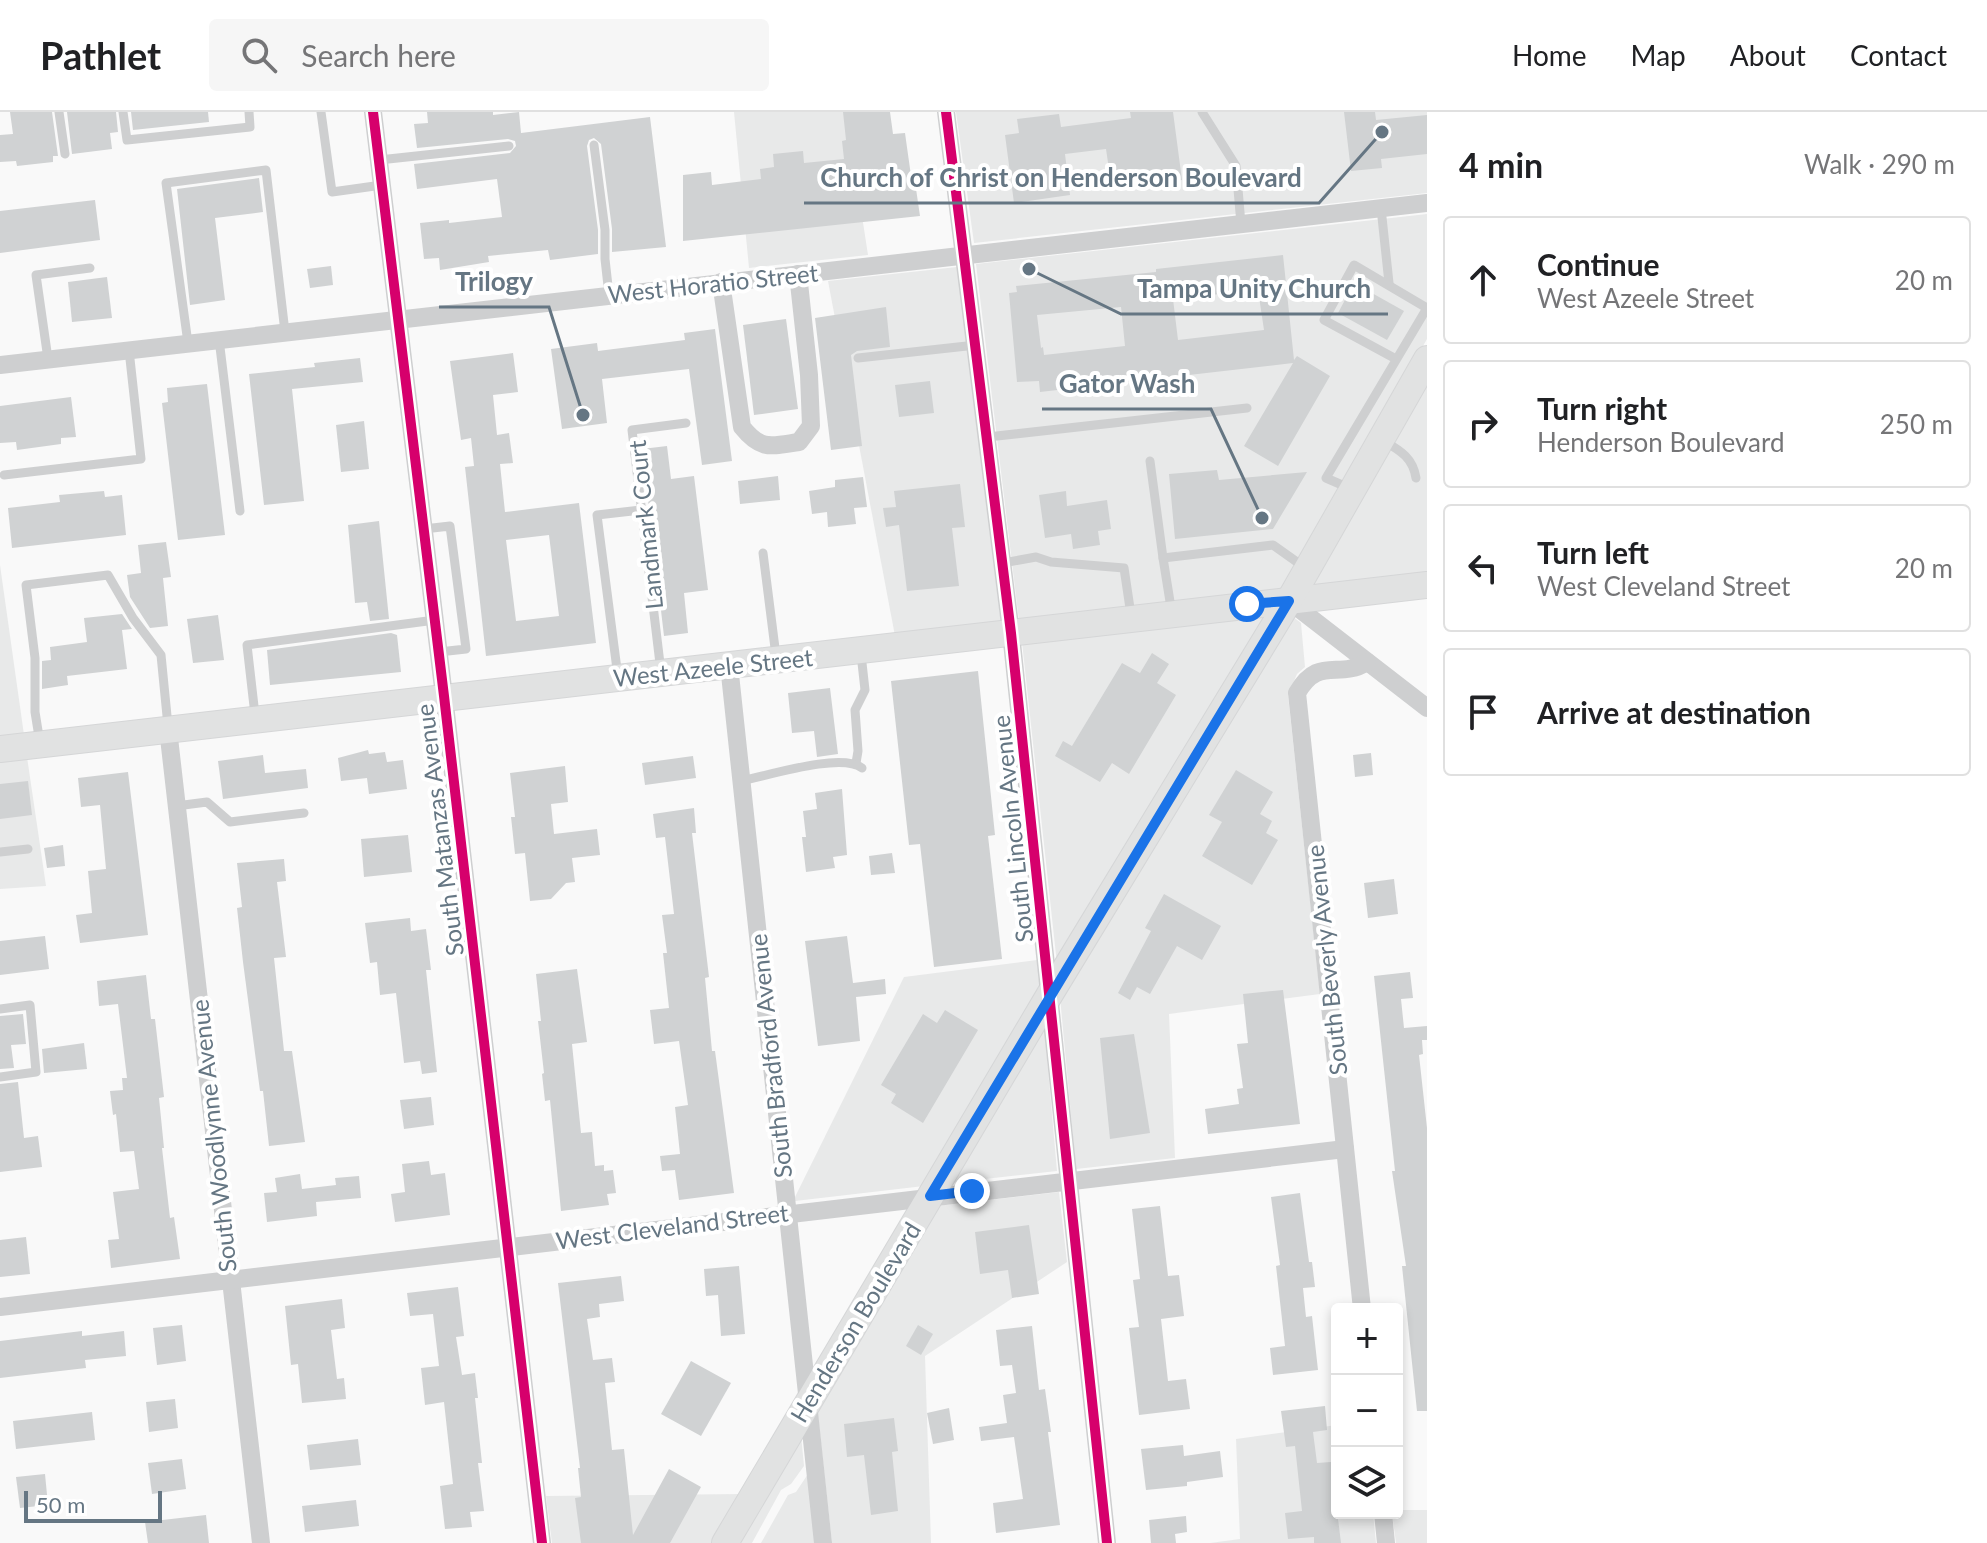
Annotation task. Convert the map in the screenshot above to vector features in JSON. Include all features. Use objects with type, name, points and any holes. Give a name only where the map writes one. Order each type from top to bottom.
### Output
[{"type":"main road","name":"Henderson Boulevard","points":[[725,1543],[1050,994],[1289,601],[1427,359]]},
{"type":"main road","name":"West Azeele Street","points":[[0,749],[1427,585]]},
{"type":"street","name":"South Matanzas Avenue","points":[[373,112],[542,1543]]},
{"type":"street","name":"South Lincoln Avenue","points":[[946,112],[1011,633],[1107,1543]]},
{"type":"street","name":"West Horatio Street","points":[[0,365],[1427,203]]},
{"type":"street","points":[[721,282],[742,427],[754,442],[770,447],[799,442],[811,426],[798,274]]},
{"type":"street","points":[[1289,601],[1427,708]]},
{"type":"street","name":"South Beverly Avenue","points":[[1361,1303],[1297,693],[1305,680],[1322,670],[1355,669],[1367,662]]},
{"type":"street","name":"South Bradford Avenue","points":[[729,665],[823,1543]]},
{"type":"street","name":"South Woodlynne Avenue","points":[[168,729],[261,1543]]},
{"type":"street","name":"West Cleveland Street","points":[[0,1307],[1345,1149]]},
{"type":"street","points":[[1384,1519],[1386,1543]]},
{"type":"lane","points":[[59,112],[65,154]]},
{"type":"lane","points":[[123,112],[127,140],[250,127],[249,112]]},
{"type":"lane","points":[[321,112],[332,192],[382,185]]},
{"type":"lane","points":[[1202,112],[1236,166],[1241,224]]},
{"type":"lane","points":[[594,145],[605,230],[609,295]]},
{"type":"lane","points":[[379,160],[509,146]]},
{"type":"lane","points":[[188,343],[166,183],[266,170],[285,332]]},
{"type":"lane","points":[[1381,208],[1389,283]]},
{"type":"lane","points":[[1353,489],[1326,478],[1427,308],[1354,265],[1324,320],[1396,359]]},
{"type":"lane","points":[[48,359],[36,275],[90,268]]},
{"type":"lane","points":[[219,339],[240,511]]},
{"type":"lane","points":[[858,358],[976,345]]},
{"type":"lane","points":[[4,475],[141,459],[129,350]]},
{"type":"lane","points":[[988,437],[1247,408]]},
{"type":"lane","name":"Landmark Court","points":[[661,672],[632,430],[686,423]]},
{"type":"lane","points":[[1381,439],[1410,459],[1416,478]]},
{"type":"lane","points":[[1150,461],[1172,614]]},
{"type":"lane","points":[[618,677],[597,515],[641,510]]},
{"type":"lane","points":[[424,529],[450,526],[466,649],[439,652]]},
{"type":"lane","points":[[1163,558],[1273,545],[1307,569]]},
{"type":"lane","points":[[763,553],[777,660]]},
{"type":"lane","points":[[1003,563],[1036,557],[1051,562],[1124,568],[1132,619]]},
{"type":"lane","points":[[40,745],[35,712],[35,658],[26,585],[108,575],[133,618],[161,655],[168,729]]},
{"type":"lane","points":[[256,719],[247,645],[435,620]]},
{"type":"lane","points":[[741,781],[778,771],[842,762],[859,766],[855,710],[865,690],[861,651]]},
{"type":"lane","points":[[176,806],[207,802],[230,822],[304,813]]},
{"type":"lane","points":[[0,852],[28,849]]},
{"type":"lane","points":[[0,1009],[30,1005],[36,1072],[0,1077]]},
{"type":"shaded area","points":[[734,112],[846,112],[868,255],[749,268]]},
{"type":"shaded area","points":[[956,112],[1427,112],[1427,193],[974,243]]},
{"type":"shaded area","points":[[1427,214],[1427,339],[1283,591],[1019,621],[976,264]]},
{"type":"shaded area","points":[[957,267],[1001,623],[895,636],[828,281]]},
{"type":"shaded area","points":[[1427,379],[1427,574],[1308,588]]},
{"type":"shaded area","points":[[0,565],[24,735],[0,738]]},
{"type":"shaded area","points":[[1269,614],[1057,964],[1022,642]]},
{"type":"shaded area","points":[[1292,616],[1301,623],[1305,667],[1297,674],[1288,695],[1320,994],[1169,1014],[1175,1158],[1076,1169],[1060,997]]},
{"type":"shaded area","points":[[27,757],[46,886],[0,889],[0,760]]},
{"type":"shaded area","points":[[1037,960],[1040,991],[924,1186],[795,1201],[904,977]]},
{"type":"shaded area","points":[[1044,1024],[1057,1171],[949,1183]]},
{"type":"shaded area","points":[[1059,1192],[1067,1262],[925,1356],[931,1543],[832,1543],[817,1407],[936,1206]]},
{"type":"shaded area","points":[[1331,1426],[1331,1519],[1374,1519],[1376,1543],[1210,1543],[1240,1539],[1236,1439]]},
{"type":"shaded area","points":[[801,1435],[804,1466],[791,1484],[781,1490],[752,1543],[737,1543]]},
{"type":"shaded area","points":[[808,1474],[816,1543],[761,1543],[788,1495],[796,1492]]},
{"type":"shaded area","points":[[743,1494],[714,1543],[552,1543],[546,1496]]},
{"type":"shaded area","points":[[1403,1510],[1427,1510],[1427,1543],[1396,1543],[1393,1519],[1403,1519]]},
{"type":"building","points":[[10,112],[52,112],[58,156],[53,156],[53,162],[17,166],[16,161],[0,162],[0,135],[13,134]]},
{"type":"building","points":[[67,112],[116,112],[118,132],[110,133],[112,149],[72,154]]},
{"type":"building","points":[[131,112],[208,112],[209,122],[133,130]]},
{"type":"building","points":[[427,112],[493,112],[493,115],[519,112],[521,133],[650,117],[666,247],[612,252],[601,144],[594,138],[589,140],[587,146],[598,230],[598,254],[550,260],[548,250],[488,256],[489,262],[440,270],[439,258],[424,259],[420,223],[502,217],[497,179],[417,189],[414,164],[510,153],[516,146],[515,141],[508,139],[417,148],[414,124],[428,123]]},
{"type":"building","points":[[843,112],[890,112],[893,134],[905,133],[920,216],[683,241],[683,175],[711,172],[712,185],[761,179],[760,169],[774,167],[773,154],[803,151],[804,163],[844,159],[842,141],[846,140]]},
{"type":"building","points":[[1130,112],[1173,112],[1182,180],[1126,188],[1124,174],[1110,176],[1106,149],[1065,154],[1070,195],[1014,203],[1005,135],[1019,133],[1017,119],[1059,114],[1061,127],[1131,118]]},
{"type":"building","points":[[1344,112],[1375,112],[1376,120],[1427,115],[1427,154],[1381,159],[1382,168],[1351,171]]},
{"type":"building","points":[[259,178],[263,212],[215,218],[225,300],[190,305],[177,189]]},
{"type":"building","points":[[95,200],[100,240],[0,253],[0,211]]},
{"type":"building","points":[[1283,255],[1294,360],[1297,356],[1330,376],[1278,466],[1244,446],[1293,363],[1040,392],[1039,381],[1017,382],[1009,293],[1017,292],[1016,286],[1156,272],[1156,269]],"holes":[[[1258,290],[1264,330],[1178,340],[1173,299]],[[1121,307],[1125,346],[1044,355],[1037,315]]]},
{"type":"building","points":[[331,266],[333,285],[310,288],[307,269]]},
{"type":"building","points":[[107,277],[112,318],[72,322],[68,282]]},
{"type":"building","points":[[1354,283],[1404,311],[1387,340],[1338,313]]},
{"type":"building","points":[[886,307],[890,347],[857,351],[851,355],[862,446],[831,450],[815,318]]},
{"type":"building","points":[[786,319],[798,409],[754,415],[743,325]]},
{"type":"building","points":[[715,329],[732,461],[702,465],[689,369],[602,379],[607,423],[562,429],[551,349],[597,343],[598,351],[685,340],[684,333]]},
{"type":"building","points":[[513,353],[518,392],[493,395],[497,435],[509,433],[513,463],[500,464],[505,512],[579,503],[596,643],[486,656],[465,467],[474,466],[471,438],[461,440],[450,361]],"holes":[[[549,535],[559,616],[516,621],[506,540]]]},
{"type":"building","points":[[360,358],[363,382],[292,389],[304,501],[264,505],[249,374],[315,367],[314,363]]},
{"type":"building","points":[[930,381],[934,413],[899,417],[895,385]]},
{"type":"building","points":[[207,384],[225,535],[178,540],[162,403],[168,402],[167,388]]},
{"type":"building","points":[[71,397],[76,437],[61,438],[61,444],[17,450],[16,442],[0,443],[0,406]]},
{"type":"building","points":[[364,421],[369,469],[341,472],[336,425]]},
{"type":"building","points":[[667,446],[671,479],[694,476],[708,590],[684,593],[688,633],[664,636],[642,449]]},
{"type":"building","points":[[1217,470],[1219,480],[1307,472],[1273,529],[1175,539],[1169,474]]},
{"type":"building","points":[[778,476],[780,500],[740,504],[738,481]]},
{"type":"building","points":[[863,477],[867,507],[854,508],[856,524],[828,527],[827,512],[812,514],[809,491],[835,487],[835,480]]},
{"type":"building","points":[[960,484],[965,527],[952,528],[959,586],[907,591],[899,525],[886,527],[883,508],[896,507],[894,491]]},
{"type":"building","points":[[104,491],[105,497],[122,495],[126,535],[12,548],[8,508],[60,502],[59,495]]},
{"type":"building","points":[[1066,491],[1067,506],[1107,500],[1111,529],[1098,531],[1100,545],[1073,549],[1071,534],[1045,538],[1039,495]]},
{"type":"building","points":[[379,521],[389,619],[370,621],[367,602],[355,603],[348,525]]},
{"type":"building","points":[[166,542],[171,577],[163,578],[168,626],[150,628],[130,597],[127,575],[141,573],[138,545]]},
{"type":"building","points":[[122,614],[132,629],[122,630],[127,669],[67,676],[68,685],[42,689],[42,661],[51,660],[50,647],[87,642],[84,618]]},
{"type":"building","points":[[218,615],[224,660],[193,663],[187,619]]},
{"type":"building","points":[[391,633],[397,635],[401,672],[270,685],[267,650]]},
{"type":"building","points":[[1152,653],[1169,664],[1157,683],[1176,695],[1129,774],[1112,763],[1100,782],[1055,756],[1063,741],[1072,746],[1122,663],[1140,673]]},
{"type":"building","points":[[978,671],[995,835],[988,836],[1002,959],[934,967],[920,844],[909,845],[891,681]]},
{"type":"building","points":[[830,688],[838,754],[817,757],[814,731],[792,733],[788,693]]},
{"type":"building","points":[[368,750],[369,754],[385,752],[387,762],[403,760],[407,789],[369,794],[367,778],[341,781],[338,758]]},
{"type":"building","points":[[1371,753],[1373,775],[1355,777],[1353,755]]},
{"type":"building","points":[[263,755],[265,773],[306,769],[308,788],[223,799],[218,761]]},
{"type":"building","points":[[693,756],[696,778],[645,785],[642,763]]},
{"type":"building","points":[[565,766],[568,802],[551,804],[554,834],[597,829],[600,855],[572,858],[575,882],[566,883],[551,899],[530,901],[525,853],[515,854],[510,773]]},
{"type":"building","points":[[1236,770],[1273,792],[1260,814],[1272,821],[1266,833],[1278,840],[1252,885],[1202,856],[1222,822],[1209,815]]},
{"type":"building","points":[[128,772],[148,935],[80,943],[76,915],[92,913],[88,871],[106,869],[100,805],[81,807],[78,778]]},
{"type":"building","points":[[28,781],[32,815],[0,819],[0,784]]},
{"type":"building","points":[[842,789],[847,855],[833,857],[835,868],[806,872],[803,811],[817,809],[815,793]]},
{"type":"building","points":[[694,808],[696,833],[692,833],[709,977],[705,978],[712,1051],[715,1051],[734,1193],[679,1200],[675,1170],[662,1171],[660,1156],[680,1154],[675,1107],[688,1105],[679,1041],[654,1044],[650,1010],[669,1008],[662,915],[674,914],[665,837],[656,838],[653,814]]},
{"type":"building","points":[[408,835],[412,872],[364,877],[361,839]]},
{"type":"building","points":[[63,845],[65,866],[47,868],[44,848]]},
{"type":"building","points":[[892,853],[895,873],[871,875],[869,856]]},
{"type":"building","points":[[284,859],[286,881],[277,882],[286,957],[274,958],[284,1051],[292,1051],[305,1142],[269,1146],[243,962],[237,908],[242,907],[237,863]]},
{"type":"building","points":[[1394,879],[1398,914],[1368,918],[1364,883]]},
{"type":"building","points":[[1164,894],[1221,926],[1202,960],[1177,946],[1150,994],[1137,987],[1130,1000],[1118,993],[1151,931],[1145,928]]},
{"type":"building","points":[[410,918],[411,931],[426,929],[431,970],[426,970],[437,1072],[422,1074],[420,1061],[404,1063],[396,993],[380,995],[377,962],[370,963],[365,923]]},
{"type":"building","points":[[45,936],[49,969],[0,975],[0,941]]},
{"type":"building","points":[[847,936],[853,983],[885,979],[886,994],[856,997],[860,1041],[818,1046],[805,941]]},
{"type":"building","points":[[577,969],[587,1042],[572,1044],[581,1133],[592,1132],[595,1166],[604,1165],[604,1171],[613,1170],[616,1193],[607,1194],[609,1205],[561,1211],[550,1100],[545,1101],[542,1074],[536,974]]},
{"type":"building","points":[[1410,972],[1413,998],[1401,999],[1404,1028],[1427,1026],[1427,1040],[1422,1040],[1423,1054],[1419,1055],[1427,1128],[1427,1411],[1417,1411],[1402,1266],[1406,1266],[1392,1171],[1395,1171],[1374,976]]},
{"type":"building","points":[[146,975],[151,1019],[155,1019],[164,1097],[159,1098],[170,1218],[174,1217],[180,1259],[111,1268],[108,1240],[119,1239],[113,1192],[139,1189],[134,1151],[120,1152],[110,1091],[123,1090],[122,1078],[127,1078],[118,1004],[99,1006],[97,981]]},
{"type":"building","points":[[1283,990],[1300,1124],[1208,1134],[1205,1109],[1239,1104],[1237,1089],[1243,1088],[1237,1044],[1248,1043],[1243,994]]},
{"type":"building","points":[[945,1010],[978,1030],[923,1123],[891,1103],[896,1094],[881,1085],[923,1014],[937,1023]]},
{"type":"building","points":[[23,1014],[26,1044],[11,1045],[14,1068],[0,1069],[0,1016]]},
{"type":"building","points":[[1134,1034],[1150,1133],[1110,1139],[1100,1038]]},
{"type":"building","points":[[84,1043],[87,1069],[44,1073],[42,1049]]},
{"type":"building","points":[[18,1082],[24,1138],[38,1136],[42,1167],[0,1172],[0,1084]]},
{"type":"building","points":[[431,1097],[434,1125],[404,1129],[400,1100]]},
{"type":"building","points":[[429,1161],[431,1175],[445,1173],[450,1215],[395,1222],[391,1194],[405,1192],[402,1164]]},
{"type":"building","points":[[300,1174],[302,1189],[336,1185],[335,1178],[359,1176],[361,1198],[316,1202],[317,1216],[267,1222],[264,1193],[277,1192],[275,1178]]},
{"type":"building","points":[[1300,1193],[1315,1287],[1303,1288],[1306,1317],[1312,1316],[1318,1370],[1273,1375],[1270,1348],[1285,1346],[1276,1266],[1280,1265],[1271,1197]]},
{"type":"building","points":[[1160,1206],[1168,1276],[1179,1275],[1184,1316],[1161,1319],[1168,1381],[1186,1379],[1190,1409],[1139,1415],[1129,1328],[1139,1327],[1133,1280],[1140,1279],[1132,1209]]},
{"type":"building","points":[[1029,1225],[1039,1294],[1012,1298],[1008,1270],[980,1274],[975,1232]]},
{"type":"building","points":[[26,1237],[30,1274],[0,1277],[0,1240]]},
{"type":"building","points":[[739,1266],[745,1334],[721,1336],[718,1295],[706,1296],[704,1269]]},
{"type":"building","points":[[621,1276],[624,1301],[599,1304],[600,1317],[587,1319],[593,1360],[612,1358],[615,1382],[605,1383],[612,1450],[624,1449],[633,1535],[669,1469],[701,1487],[670,1543],[581,1543],[575,1498],[581,1497],[580,1468],[558,1283]]},
{"type":"building","points":[[458,1287],[464,1336],[456,1337],[462,1375],[475,1373],[482,1463],[478,1463],[484,1511],[470,1512],[472,1527],[445,1529],[440,1486],[453,1484],[444,1402],[425,1405],[421,1368],[439,1366],[433,1314],[410,1316],[407,1293]]},
{"type":"building","points":[[342,1299],[345,1328],[331,1330],[337,1379],[344,1378],[346,1399],[302,1403],[298,1364],[291,1365],[285,1306]]},
{"type":"building","points":[[182,1325],[186,1361],[157,1365],[153,1328]]},
{"type":"building","points":[[918,1325],[933,1334],[921,1355],[906,1346]]},
{"type":"building","points":[[1032,1326],[1039,1390],[1045,1389],[1060,1525],[996,1533],[993,1503],[1023,1499],[1014,1437],[981,1441],[979,1427],[1007,1423],[1003,1395],[1016,1393],[1012,1365],[1000,1366],[996,1330]]},
{"type":"building","points":[[82,1331],[82,1336],[124,1331],[126,1356],[85,1360],[86,1368],[0,1378],[0,1341]]},
{"type":"building","points":[[691,1361],[731,1383],[701,1436],[661,1414]]},
{"type":"building","points":[[175,1399],[178,1428],[149,1432],[146,1402]]},
{"type":"building","points":[[1325,1406],[1327,1430],[1313,1432],[1317,1463],[1331,1462],[1331,1519],[1338,1519],[1341,1543],[1314,1543],[1314,1537],[1288,1539],[1285,1513],[1302,1511],[1295,1446],[1286,1447],[1281,1411]]},
{"type":"building","points":[[949,1408],[954,1440],[933,1444],[927,1413]]},
{"type":"building","points":[[92,1412],[95,1440],[16,1449],[13,1421]]},
{"type":"building","points":[[894,1418],[898,1451],[892,1452],[898,1511],[871,1515],[864,1455],[847,1457],[844,1424]]},
{"type":"building","points":[[358,1439],[361,1465],[310,1470],[307,1445]]},
{"type":"building","points":[[1183,1445],[1184,1456],[1220,1451],[1223,1477],[1187,1482],[1187,1486],[1146,1490],[1141,1449]]},
{"type":"building","points":[[182,1459],[186,1489],[152,1494],[148,1463]]},
{"type":"building","points":[[45,1474],[48,1505],[20,1508],[16,1477]]},
{"type":"building","points":[[356,1500],[359,1526],[305,1532],[302,1506]]},
{"type":"building","points":[[206,1515],[209,1543],[148,1543],[145,1522]]},
{"type":"building","points":[[1186,1516],[1187,1532],[1175,1534],[1176,1543],[1151,1543],[1149,1520]]},
{"type":"cycle path","points":[[373,112],[542,1543]]},
{"type":"cycle path","points":[[946,112],[1011,633],[1107,1543]]},
{"type":"place","name":"Church of Christ on Henderson Boulevard","points":[[1382,132]]},
{"type":"place","name":"Tampa Unity Church","points":[[1029,269]]},
{"type":"place","name":"Trilogy","points":[[583,415]]},
{"type":"place","name":"Gator Wash","points":[[1262,518]]},
{"type":"route","points":[[972,1191],[930,1196],[1289,601],[1247,604]]}]
